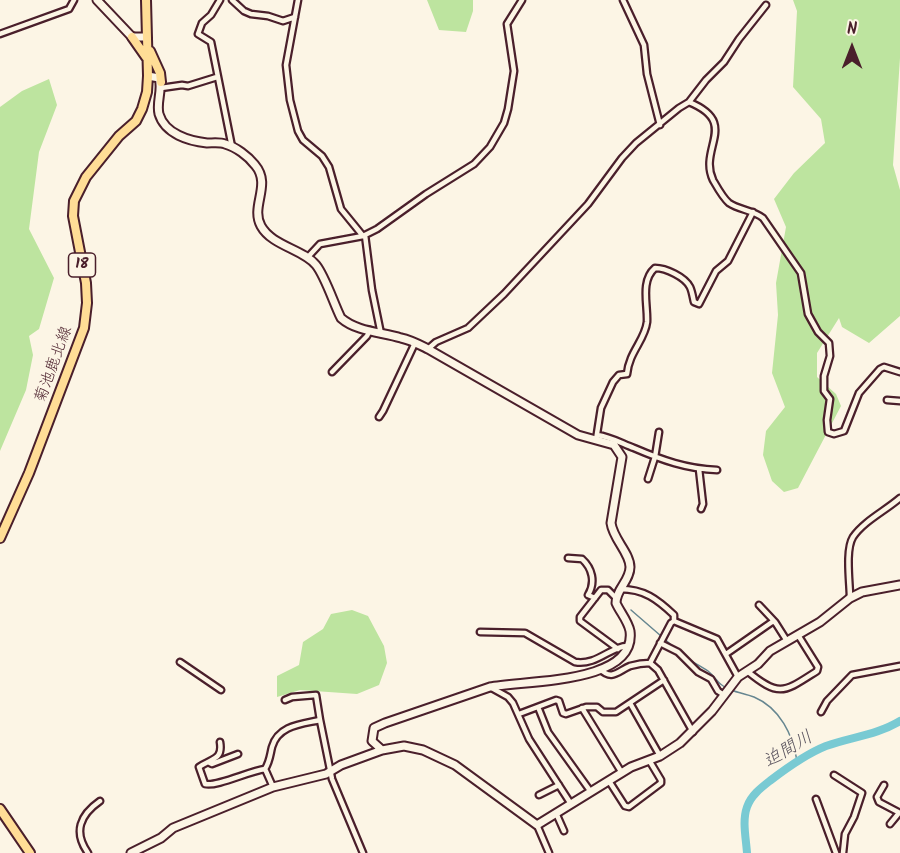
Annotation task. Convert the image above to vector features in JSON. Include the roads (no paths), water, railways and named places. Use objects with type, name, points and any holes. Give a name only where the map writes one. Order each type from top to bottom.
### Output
[{"type":"main road","name":"菊池鹿北線","points":[[0,538],[29,473],[84,328],[87,303],[86,283],[73,216],[74,201],[86,177],[119,136],[136,121],[147,92],[147,0]]},
{"type":"main road","points":[[146,34],[151,55],[160,73],[161,85]]},
{"type":"main road","points":[[132,37],[141,47],[148,61]]},
{"type":"main road","points":[[0,809],[30,853]]},
{"type":"street","points":[[0,34],[69,9],[74,0]]},
{"type":"street","points":[[97,0],[132,37],[146,34]]},
{"type":"street","points":[[220,0],[211,15],[202,22],[198,34],[210,42],[232,147]]},
{"type":"street","points":[[232,0],[251,14],[283,21],[295,17]]},
{"type":"street","points":[[298,0],[286,64],[290,100],[298,131],[303,140],[322,156],[329,167],[341,209],[364,235],[381,334]]},
{"type":"street","points":[[307,258],[320,244],[364,235],[474,164],[490,147],[504,123],[514,70],[507,24],[522,0]]},
{"type":"street","points":[[623,0],[644,45],[646,74],[660,125]]},
{"type":"street","points":[[428,349],[436,342],[468,328],[504,294],[588,204],[629,151],[689,102],[706,80],[724,63],[739,39],[766,5]]},
{"type":"street","points":[[148,76],[157,77],[161,85],[159,115],[171,131],[183,138],[232,147],[246,156],[262,175],[258,218],[261,226],[272,238],[316,264],[341,318],[346,322],[381,334],[402,338],[428,349],[578,435],[614,439],[687,468],[717,470]]},
{"type":"street","points":[[161,85],[188,86],[217,76]]},
{"type":"street","points":[[689,102],[705,112],[714,123],[717,132],[710,157],[713,180],[729,203],[763,218],[801,273],[808,314],[818,332],[829,343],[830,356],[824,376],[824,391],[830,399],[827,420],[830,433],[840,434],[844,431],[859,393],[880,369],[884,367],[900,372]]},
{"type":"street","points":[[597,437],[601,408],[613,382],[619,375],[627,374],[629,358],[646,326],[647,284],[651,271],[655,268],[662,268],[679,276],[690,285],[694,302],[699,303],[716,271],[728,261],[753,212]]},
{"type":"street","points":[[333,372],[370,330]]},
{"type":"street","points":[[379,417],[415,343]]},
{"type":"street","points":[[887,400],[900,401]]},
{"type":"street","points":[[648,479],[655,457],[659,432]]},
{"type":"street","points":[[597,437],[614,446],[622,457],[611,523],[612,532],[630,567],[629,574],[616,598]]},
{"type":"street","points":[[699,469],[704,504],[701,509]]},
{"type":"street","points":[[850,598],[849,565],[853,538],[900,498]]},
{"type":"street","points":[[568,558],[582,559],[591,569],[592,588],[588,595],[595,598]]},
{"type":"street","points":[[537,825],[640,762],[660,756],[693,732],[738,677],[758,664],[770,651],[820,622],[850,598],[862,592],[900,585]]},
{"type":"street","points":[[382,750],[372,741],[374,728],[393,720],[490,687],[507,683],[569,678],[600,669],[619,660],[626,654],[629,646],[630,630],[621,615],[616,598],[603,589],[580,617],[580,621],[618,649]]},
{"type":"street","points":[[620,590],[639,591],[652,597],[674,615],[674,621],[650,663]]},
{"type":"street","points":[[759,604],[775,622],[787,641]]},
{"type":"street","points":[[674,621],[717,639],[738,677]]},
{"type":"street","points":[[726,654],[775,622]]},
{"type":"street","points":[[480,632],[525,633],[582,664],[629,646]]},
{"type":"street","points":[[747,671],[776,690],[788,689],[817,671],[818,667],[798,635]]},
{"type":"street","points":[[660,643],[678,652],[698,672],[711,679],[718,692],[724,695]]},
{"type":"street","points":[[180,662],[221,690]]},
{"type":"street","points":[[600,669],[607,675],[613,675],[629,666],[650,663],[658,670],[693,732]]},
{"type":"street","points":[[821,712],[827,701],[852,675],[900,666]]},
{"type":"street","points":[[519,714],[556,700],[559,701],[562,713],[566,714],[582,708],[597,707],[603,712],[616,712],[664,680]]},
{"type":"street","points":[[490,687],[508,697],[519,714],[529,739],[571,804]]},
{"type":"street","points":[[285,700],[292,697],[316,695],[330,773],[363,853]]},
{"type":"street","points":[[630,703],[660,756]]},
{"type":"street","points":[[538,707],[548,732],[591,792]]},
{"type":"street","points":[[582,708],[622,773]]},
{"type":"street","points":[[220,742],[219,756],[199,767],[202,779],[209,786],[265,769],[271,759],[276,738],[286,729],[320,720]]},
{"type":"street","points":[[131,853],[161,838],[174,828],[273,787],[330,773],[341,765],[382,750],[404,746],[429,752],[474,778],[537,825],[549,853]]},
{"type":"street","points":[[208,762],[212,764],[238,754]]},
{"type":"street","points":[[609,781],[625,806],[629,807],[661,783],[649,760]]},
{"type":"street","points":[[265,769],[273,787]]},
{"type":"street","points":[[834,775],[862,793],[854,817],[845,834],[843,853]]},
{"type":"street","points":[[539,795],[559,785]]},
{"type":"street","points":[[884,785],[877,797],[879,802],[900,813],[890,824]]},
{"type":"street","points":[[816,799],[836,853]]},
{"type":"street","points":[[88,853],[80,840],[82,820],[88,809],[100,801]]},
{"type":"street","points":[[556,813],[564,831]]},
{"type":"waterway","points":[[631,610],[676,649]]},
{"type":"waterway","points":[[686,657],[708,671],[727,688]]},
{"type":"waterway","points":[[731,690],[754,697],[778,715],[788,732],[797,761]]},
{"type":"waterway","name":"迫間川","points":[[747,853],[745,830],[747,807],[761,788],[819,749],[882,730],[900,721]]}]
